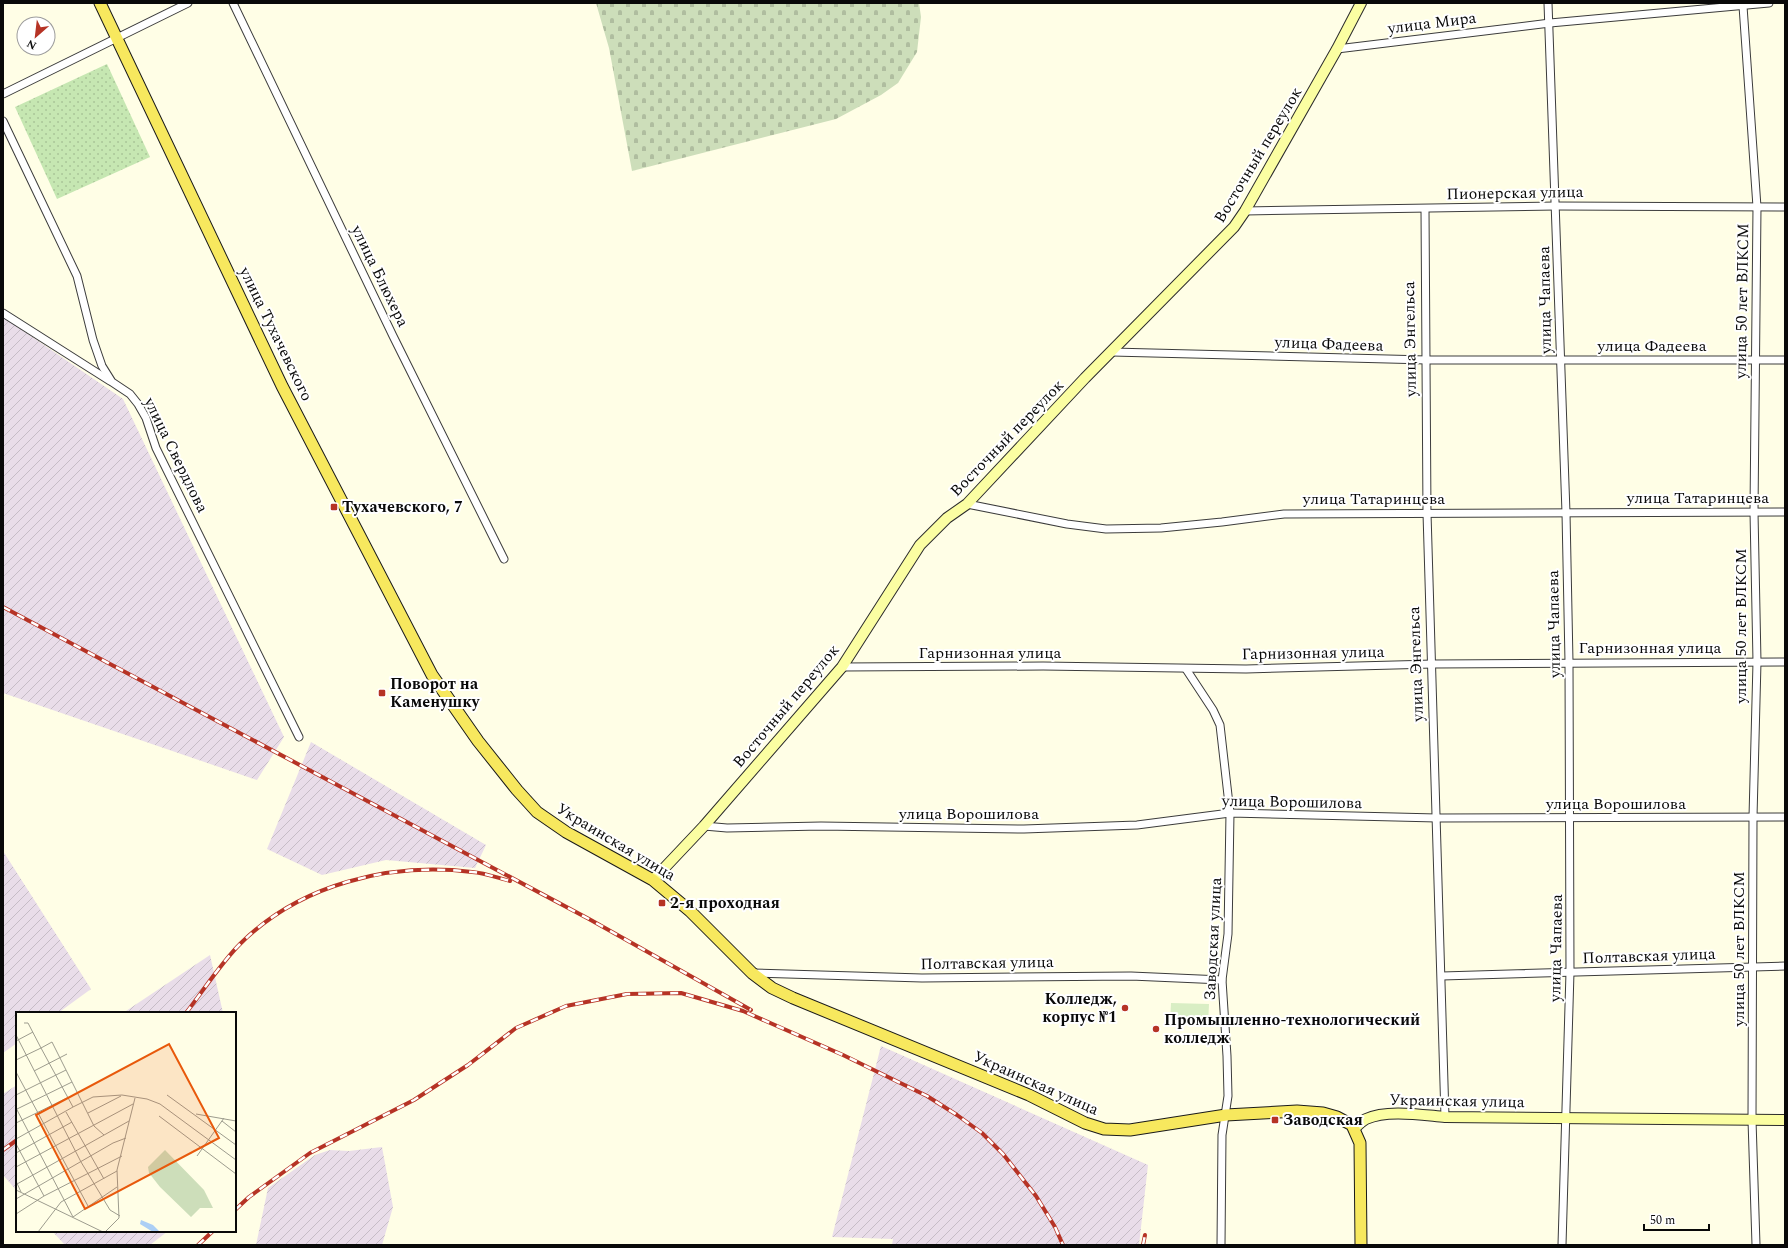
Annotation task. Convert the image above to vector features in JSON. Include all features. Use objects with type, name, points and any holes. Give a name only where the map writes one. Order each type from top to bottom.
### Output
[{"type":"main road","name":"улица Тухачевского","points":[[100,3],[282,386],[432,675]]},
{"type":"main road","name":"Украинская улица","points":[[432,675],[478,741],[517,790],[537,812],[566,832],[653,880],[690,911],[752,973],[772,988],[1028,1096],[1091,1126],[1130,1130],[1226,1115],[1297,1111],[1316,1112],[1337,1117],[1354,1128]]},
{"type":"main road","points":[[1354,1128],[1361,1147],[1361,1245]]},
{"type":"street","points":[[3,94],[188,3]]},
{"type":"street","name":"улица Блюхера","points":[[233,3],[386,322],[504,559]]},
{"type":"street","name":"Восточный переулок","points":[[653,880],[704,826],[842,667],[920,545],[937,527],[967,504],[1085,378],[1227,235],[1245,211],[1337,49],[1361,3]]},
{"type":"street","name":"улица Чапаева","points":[[1548,3],[1550,23],[1566,513],[1569,662],[1570,972],[1562,1245]]},
{"type":"street","name":"улица Мира","points":[[1337,49],[1550,23],[1769,3]]},
{"type":"street","name":"улица 50 лет ВЛКСМ","points":[[1743,6],[1757,207],[1754,512],[1757,662],[1753,817],[1752,1120],[1756,1245]]},
{"type":"street","name":"улица Свердлова","points":[[3,121],[77,276],[96,349],[102,366],[112,382],[130,394],[146,418],[156,448],[299,737]]},
{"type":"street","name":"Пионерская улица","points":[[1245,211],[1556,206],[1785,207]]},
{"type":"street","name":"улица Энгельса","points":[[1425,209],[1427,513],[1433,664],[1445,1117]]},
{"type":"street","points":[[3,313],[112,382]]},
{"type":"street","name":"улица Фадеева","points":[[1112,352],[1427,360],[1785,360]]},
{"type":"street","name":"улица Татаринцева","points":[[967,504],[1087,528],[1129,530],[1222,522],[1284,514],[1785,512]]},
{"type":"street","name":"Гарнизонная улица","points":[[842,667],[1043,666],[1186,669],[1569,662],[1785,662]]},
{"type":"street","name":"Заводская улица","points":[[1186,669],[1213,710],[1220,725],[1230,813],[1228,934],[1222,980],[1228,1056],[1228,1096],[1222,1135],[1221,1245]]},
{"type":"street","name":"улица Ворошилова","points":[[704,826],[727,828],[821,826],[1024,828],[1137,825],[1230,813],[1437,818],[1570,819],[1785,817]]},
{"type":"street","name":"Полтавская улица","points":[[1442,976],[1785,966]]},
{"type":"street","name":"Полтавская улица","points":[[752,973],[922,978],[1111,976],[1222,980]]},
{"type":"street","name":"Украинская улица","points":[[1354,1128],[1365,1119],[1373,1116],[1407,1114],[1445,1117],[1785,1120]]},
{"type":"shaded area","points":[[3,317],[123,399],[284,737],[257,780],[3,693]]},
{"type":"shaded area","points":[[311,742],[486,845],[475,868],[386,860],[322,875],[267,849]]},
{"type":"shaded area","points":[[3,851],[91,989],[59,1012],[16,1012],[16,1044],[3,1053]]},
{"type":"shaded area","points":[[210,955],[223,1012],[124,1012]]},
{"type":"shaded area","points":[[881,1046],[1148,1165],[1139,1245],[892,1245],[893,1239],[832,1237]]},
{"type":"shaded area","points":[[16,1086],[16,1190],[3,1175],[3,1094]]},
{"type":"shaded area","points":[[382,1147],[393,1207],[382,1245],[256,1245],[268,1188],[315,1155],[330,1150],[349,1151]]},
{"type":"shaded area","points":[[53,1232],[167,1232],[150,1245],[65,1245]]},
{"type":"green space","points":[[596,3],[919,3],[921,17],[917,52],[898,83],[881,95],[836,119],[632,171],[609,48]]},
{"type":"green space","points":[[107,64],[150,157],[57,199],[15,107]]},
{"type":"green space","points":[[1171,1003],[1209,1004],[1208,1025],[1170,1024]]},
{"type":"railway","points":[[3,607],[589,919],[751,1010]]},
{"type":"railway","points":[[187,1012],[219,968],[240,944],[264,923],[290,906],[318,892],[348,882],[378,875],[410,871],[441,870],[472,872],[487,874],[510,881]]},
{"type":"railway","points":[[236,1209],[249,1197],[310,1153],[414,1100],[468,1065],[516,1028],[566,1006],[627,994],[681,993],[743,1011],[843,1055],[927,1096],[957,1115],[982,1133],[1003,1154],[1036,1196],[1055,1227],[1063,1245]]},
{"type":"railway","points":[[3,1150],[16,1141]]},
{"type":"railway","points":[[198,1245],[212,1232]]},
{"type":"railway","points":[[1143,1245],[1145,1235]]},
{"type":"place","name":"Тухачевского, 7","points":[[334,507]]},
{"type":"place","name":"Поворот на Каменушку","points":[[382,693]]},
{"type":"place","name":"2-я проходная","points":[[662,903]]},
{"type":"place","name":"Колледж, корпус №1","points":[[1125,1008]]},
{"type":"place","name":"Промышленно-технологический колледж","points":[[1156,1029]]},
{"type":"place","name":"Заводская","points":[[1275,1120]]}]
